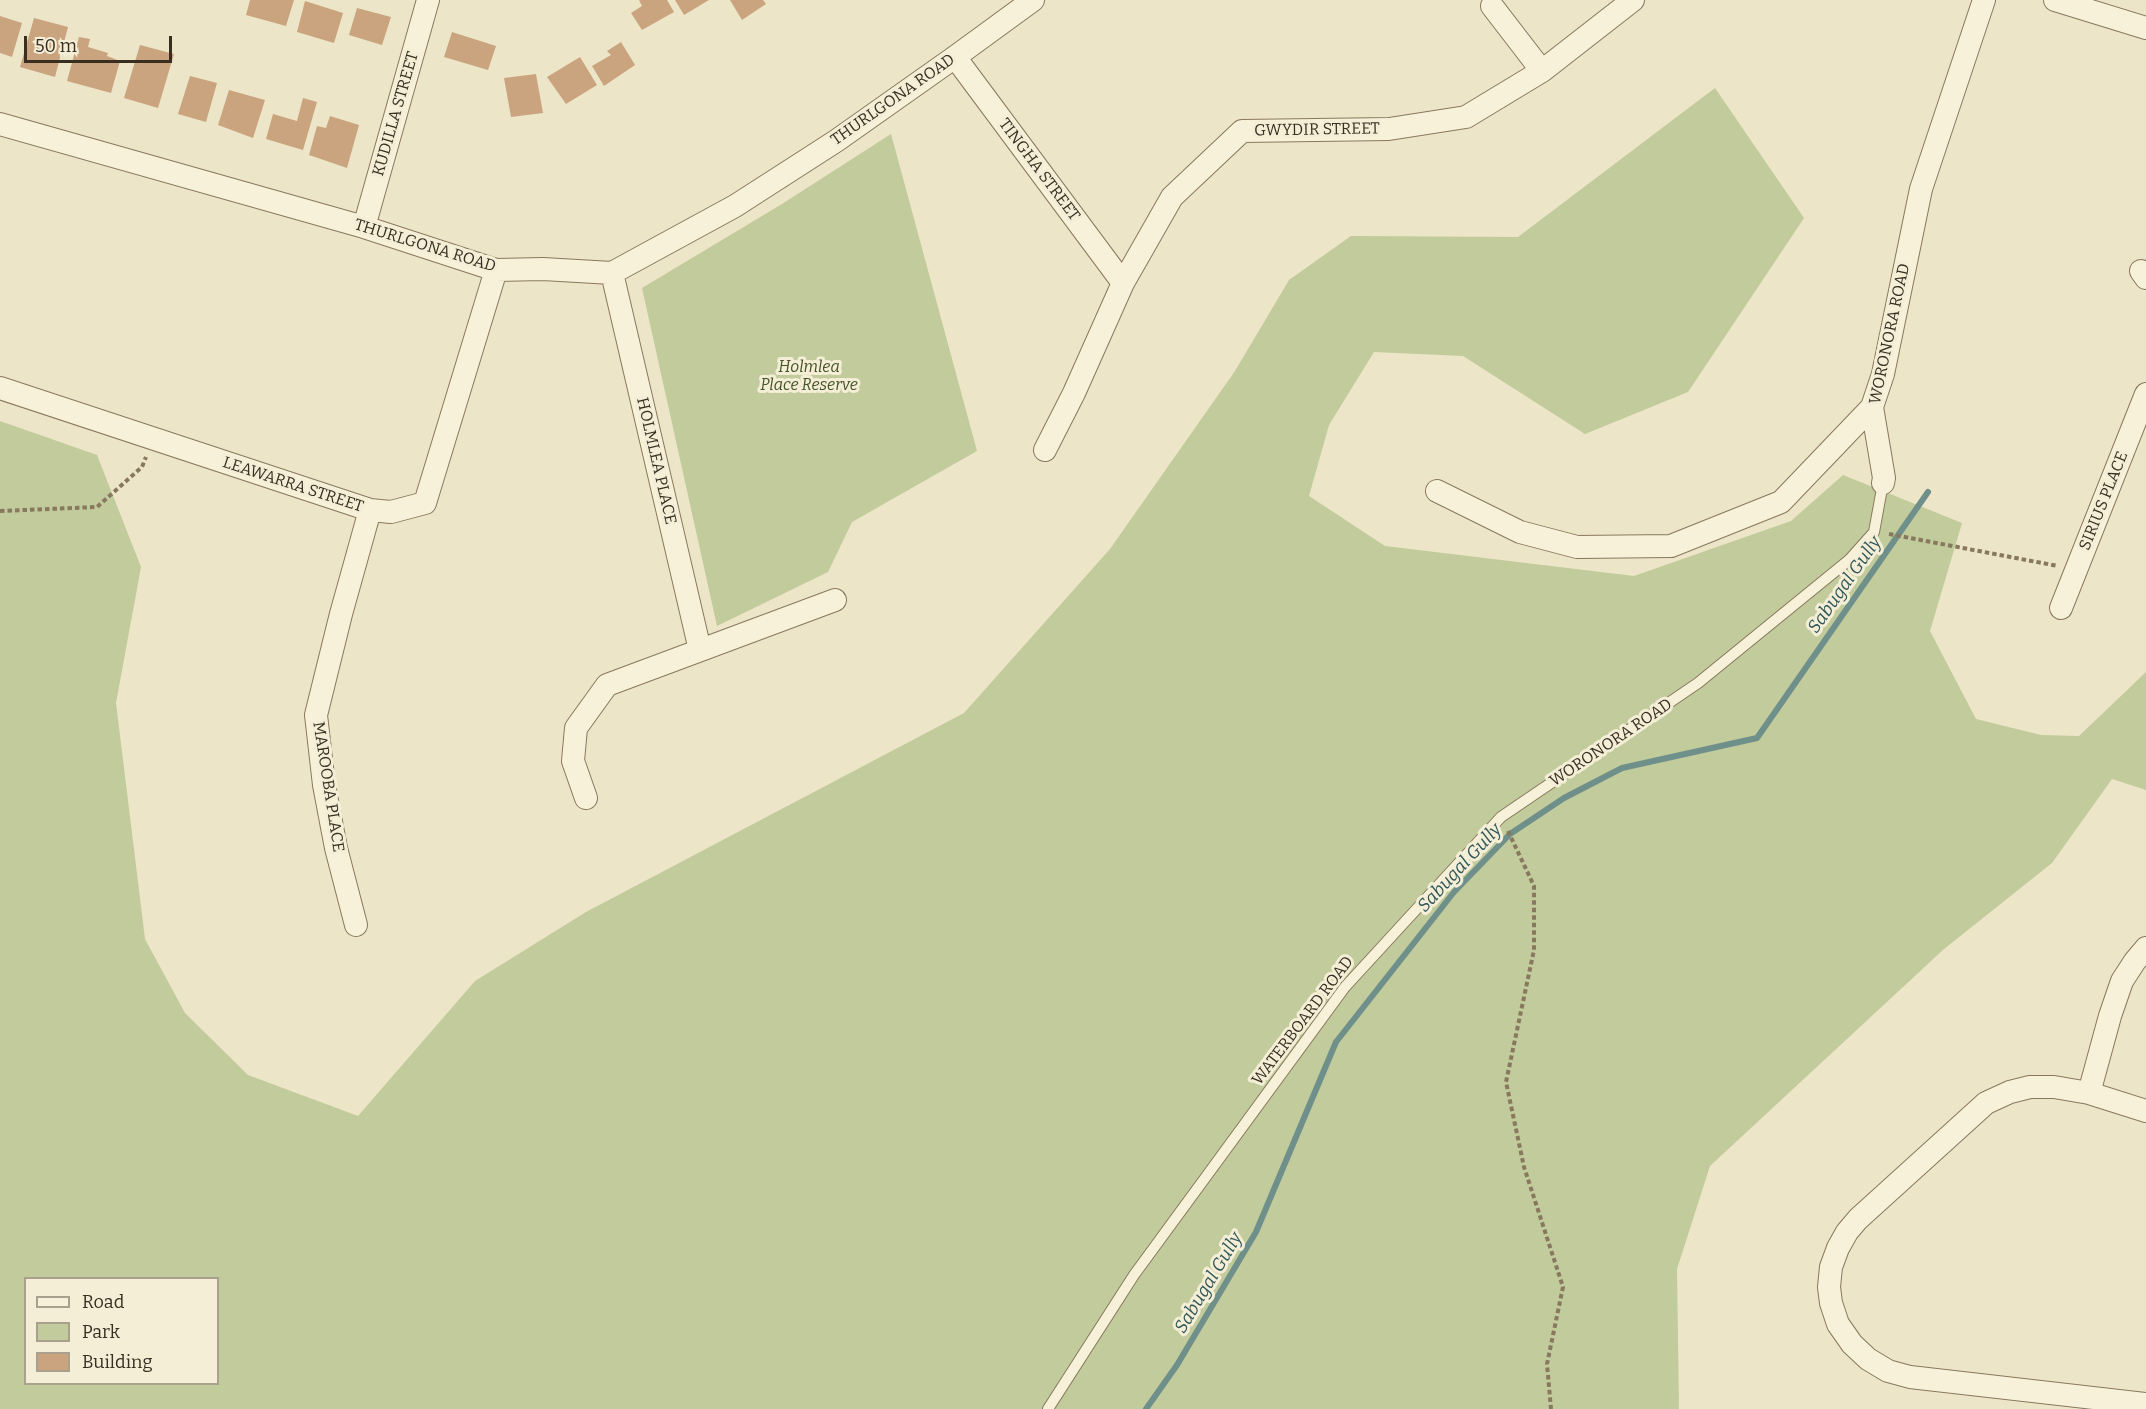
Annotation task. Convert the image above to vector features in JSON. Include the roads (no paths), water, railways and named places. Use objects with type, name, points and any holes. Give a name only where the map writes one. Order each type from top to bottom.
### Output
[{"type":"street","name":"KUDILLA STREET","points":[[364,227],[428,0]]},
{"type":"street","name":"THURLGONA ROAD","points":[[0,124],[364,227],[496,270],[543,269],[612,273],[735,206],[836,141],[1033,0]]},
{"type":"street","name":"GWYDIR STREET","points":[[1046,450],[1123,283],[1172,196],[1242,131],[1389,129],[1466,117],[1542,71],[1633,0]]},
{"type":"street","name":"WORONORA ROAD","points":[[1883,483],[1872,407],[1883,374],[1921,189],[1984,0]]},
{"type":"street","points":[[2055,0],[2146,28]]},
{"type":"street","points":[[1492,6],[1542,71]]},
{"type":"street","name":"TINGHA STREET","points":[[956,57],[1123,283]]},
{"type":"street","name":"LEAWARRA STREET","points":[[0,388],[370,510],[391,512],[425,503],[496,270]]},
{"type":"street","name":"HOLMLEA PLACE","points":[[612,273],[700,650]]},
{"type":"street","name":"SIRIUS PLACE","points":[[2061,608],[2146,394]]},
{"type":"street","points":[[1437,491],[1520,532],[1577,547],[1671,546],[1781,502],[1872,407]]},
{"type":"street","name":"MAROOBA PLACE","points":[[356,925],[336,848],[328,806],[316,715],[370,510]]},
{"type":"street","points":[[586,798],[573,761],[576,728],[607,685],[835,600]]},
{"type":"street","points":[[2089,1093],[2122,981],[2146,948]]},
{"type":"street","points":[[2146,1111],[2089,1093],[2054,1087],[2010,1092],[1986,1103],[1858,1219],[1847,1232],[1831,1267],[1829,1287],[1831,1303],[1838,1324],[1852,1344],[1868,1359],[1888,1371],[1910,1377],[2146,1404]]},
{"type":"lane","name":"WORONORA ROAD","points":[[1502,817],[1698,683],[1849,560],[1874,532],[1883,483]]},
{"type":"lane","name":"WATERBOARD ROAD","points":[[1048,1409],[1134,1275],[1345,987],[1502,817]]},
{"type":"waterway","name":"Sabugal Gully","points":[[1146,1409],[1177,1365],[1256,1232],[1336,1042],[1454,892],[1510,834],[1564,798],[1622,768],[1757,738],[1928,492]]},
{"type":"park label","name":"Holmlea Place Reserve","points":[[809,377]]}]
